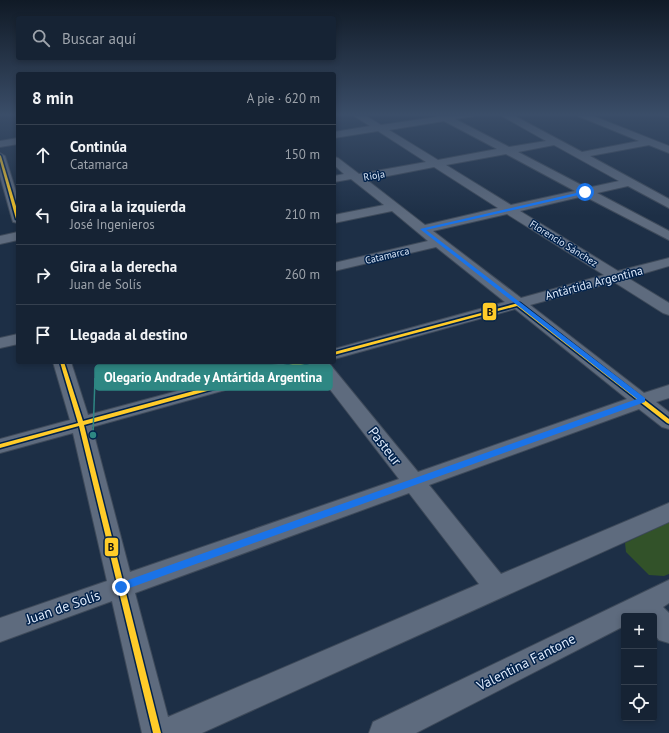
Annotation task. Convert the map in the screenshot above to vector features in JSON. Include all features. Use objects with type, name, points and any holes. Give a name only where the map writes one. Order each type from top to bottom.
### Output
[{"type":"street","name":"Florencio Sánchez","points":[[412,148],[669,310]]},
{"type":"street","points":[[503,148],[669,236]]},
{"type":"street","name":"Rioja","points":[[336,179],[437,164],[523,148]]},
{"type":"street","points":[[567,148],[669,204]]},
{"type":"street","points":[[581,156],[619,148]]},
{"type":"street","points":[[0,156],[2,170],[16,214]]},
{"type":"street","points":[[336,162],[669,422]]},
{"type":"street","points":[[2,170],[16,167]]},
{"type":"street","points":[[423,229],[630,182]]},
{"type":"street","points":[[336,219],[394,207]]},
{"type":"street","points":[[0,240],[16,236]]},
{"type":"street","name":"Catamarca","points":[[336,267],[440,242]]},
{"type":"street","name":"Antártida Argentina","points":[[336,353],[669,262]]},
{"type":"street","points":[[0,343],[16,339]]},
{"type":"street","points":[[63,364],[81,424],[157,733]]},
{"type":"street","points":[[0,446],[299,364]]},
{"type":"street","name":"Pasteur","points":[[321,364],[496,587]]},
{"type":"street","name":"Juan de Solís","points":[[0,630],[669,390]]},
{"type":"street","points":[[167,733],[669,512]]},
{"type":"street","name":"Valentina Fantone","points":[[384,733],[669,591]]},
{"type":"street","points":[[643,604],[669,631]]},
{"type":"green space","points":[[669,522],[669,574],[664,576],[649,575],[626,552],[625,543]]},
{"type":"transit line","name":"B","points":[[0,156],[16,212]]},
{"type":"transit line","name":"B","points":[[336,353],[518,304],[669,422]]},
{"type":"transit line","name":"B","points":[[63,364],[81,424],[157,733]]},
{"type":"transit line","name":"B","points":[[0,446],[299,364]]},
{"type":"place","name":"Olegario Andrade y Antártida Argentina","points":[[93,435]]},
{"type":"route","points":[[121,587],[642,400],[423,229],[585,192]]}]
